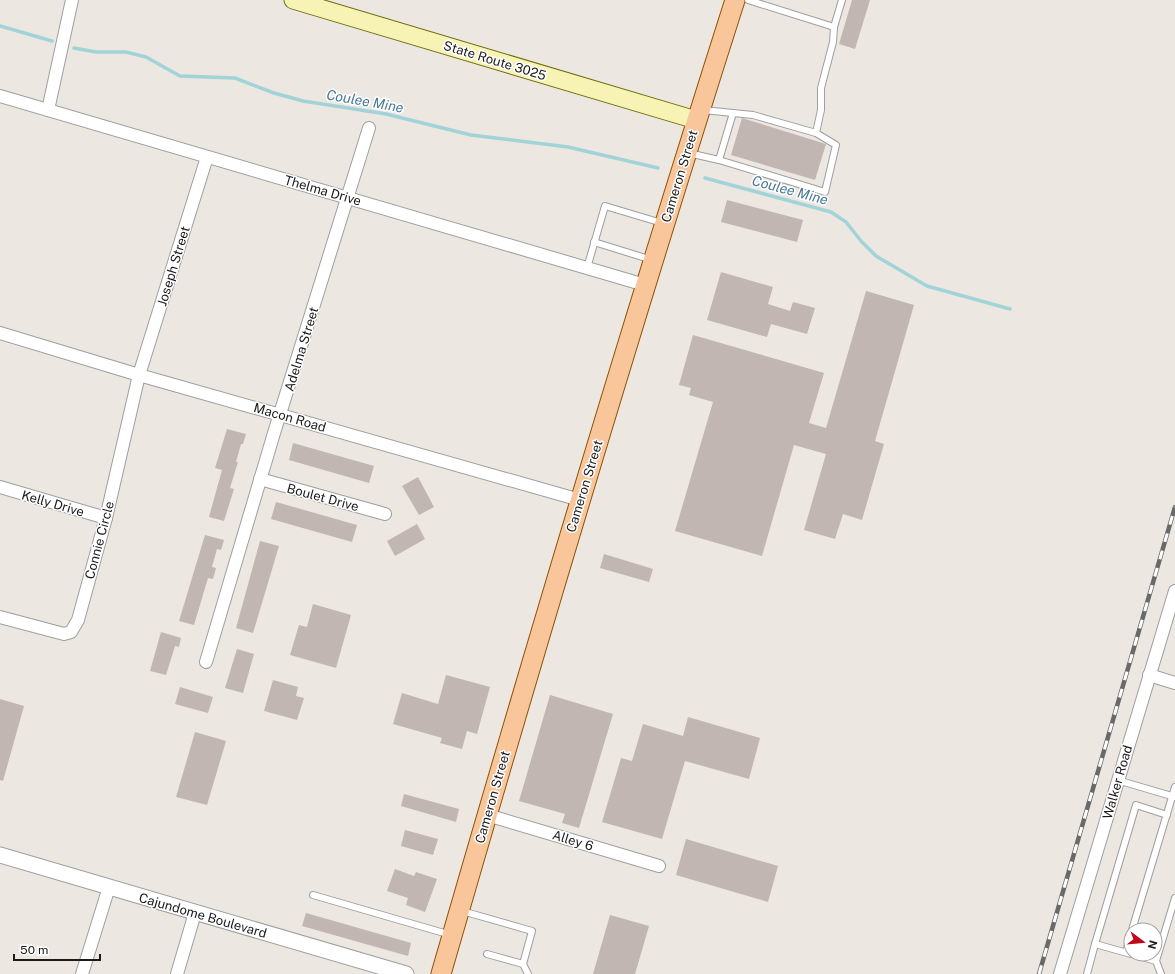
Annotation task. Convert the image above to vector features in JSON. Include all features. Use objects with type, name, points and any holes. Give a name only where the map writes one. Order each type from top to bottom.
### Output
[{"type":"main road","name":"State Route 3025","points":[[294,0],[316,3],[698,115]]},
{"type":"main road","name":"Cameron Street","points":[[441,974],[580,500],[686,152],[735,0]]},
{"type":"street","points":[[48,110],[72,0]]},
{"type":"street","name":"Thelma Drive","points":[[0,96],[645,285]]},
{"type":"street","name":"Adelma Street","points":[[206,662],[260,479],[369,128]]},
{"type":"street","name":"Joseph Street","points":[[139,375],[207,157]]},
{"type":"street","name":"Macon Road","points":[[0,333],[139,375],[580,500]]},
{"type":"street","name":"Connie Circle","points":[[0,617],[64,634],[71,632],[78,620],[106,518],[139,375]]},
{"type":"street","name":"Boulet Drive","points":[[260,479],[385,514]]},
{"type":"street","name":"Kelly Drive","points":[[0,487],[106,518]]},
{"type":"street","name":"Walker Road","points":[[1060,974],[1175,591]]},
{"type":"street","points":[[1149,675],[1175,683]]},
{"type":"street","name":"Alley 6","points":[[487,815],[659,866]]},
{"type":"street","name":"Cajundome Boulevard","points":[[0,855],[406,974]]},
{"type":"street","points":[[82,974],[108,887]]},
{"type":"street","points":[[177,974],[195,913]]},
{"type":"lane","points":[[748,0],[834,27]]},
{"type":"lane","points":[[816,133],[821,110],[821,88],[833,42],[834,27],[842,0]]},
{"type":"lane","points":[[719,160],[733,113]]},
{"type":"lane","points":[[686,152],[719,160],[825,192],[836,145],[816,133],[752,115],[733,113],[698,115]]},
{"type":"lane","points":[[586,268],[605,206],[664,224]]},
{"type":"lane","points":[[594,242],[653,260]]},
{"type":"lane","points":[[1117,780],[1174,797]]},
{"type":"lane","points":[[1134,922],[1167,815],[1174,797],[1175,787]]},
{"type":"lane","points":[[1086,974],[1136,805],[1167,815]]},
{"type":"lane","points":[[313,895],[452,935]]},
{"type":"lane","points":[[1163,938],[1175,898]]},
{"type":"lane","points":[[460,911],[532,931],[523,964],[528,974]]},
{"type":"lane","points":[[1095,944],[1123,951]]},
{"type":"lane","points":[[487,954],[523,964]]},
{"type":"lane","points":[[1156,962],[1161,974]]},
{"type":"building","points":[[852,0],[870,0],[855,49],[839,44]]},
{"type":"building","points":[[742,118],[826,144],[815,180],[731,155]]},
{"type":"building","points":[[727,200],[803,220],[797,242],[721,222]]},
{"type":"building","points":[[721,272],[773,287],[768,304],[790,311],[793,302],[815,308],[807,334],[771,324],[767,337],[707,320]]},
{"type":"building","points":[[866,291],[914,305],[875,441],[884,444],[862,520],[843,514],[835,539],[804,530],[826,454],[794,445],[762,556],[675,531],[713,402],[689,395],[691,388],[679,385],[693,335],[824,373],[809,423],[826,428]]},
{"type":"building","points":[[227,429],[246,434],[243,444],[241,444],[236,462],[238,462],[230,488],[234,489],[224,521],[209,517],[222,470],[215,468]]},
{"type":"building","points":[[293,443],[374,466],[369,483],[289,460]]},
{"type":"building","points":[[418,477],[434,507],[419,515],[402,486]]},
{"type":"building","points":[[276,502],[357,525],[352,542],[271,519]]},
{"type":"building","points":[[417,524],[425,539],[395,556],[387,541]]},
{"type":"building","points":[[205,535],[224,540],[221,550],[217,549],[212,567],[216,568],[213,579],[208,578],[194,625],[179,621]]},
{"type":"building","points":[[260,541],[279,546],[253,633],[236,628]]},
{"type":"building","points":[[604,554],[653,569],[649,582],[600,568]]},
{"type":"building","points":[[313,604],[351,615],[336,668],[290,655],[299,625],[307,627]]},
{"type":"building","points":[[161,632],[181,638],[179,647],[175,646],[166,675],[150,671]]},
{"type":"building","points":[[237,649],[254,654],[243,693],[225,688]]},
{"type":"building","points":[[446,675],[490,687],[477,734],[467,731],[462,749],[440,743],[442,738],[393,724],[402,693],[438,704]]},
{"type":"building","points":[[273,680],[298,687],[296,696],[304,698],[297,720],[264,711]]},
{"type":"building","points":[[180,687],[213,697],[208,713],[175,704]]},
{"type":"building","points":[[550,695],[613,714],[579,828],[562,823],[565,814],[519,801]]},
{"type":"building","points":[[0,699],[24,706],[3,781],[0,780]]},
{"type":"building","points":[[688,717],[760,738],[749,779],[685,761],[662,839],[602,822],[621,758],[632,761],[643,724],[683,736]]},
{"type":"building","points":[[195,732],[226,741],[207,805],[176,797]]},
{"type":"building","points":[[404,794],[459,809],[456,822],[401,806]]},
{"type":"building","points":[[405,830],[438,839],[433,855],[401,846]]},
{"type":"building","points":[[686,839],[778,866],[768,902],[676,875]]},
{"type":"building","points":[[395,869],[414,876],[416,872],[437,879],[425,912],[406,905],[408,898],[387,891]]},
{"type":"building","points":[[306,913],[411,943],[408,956],[302,926]]},
{"type":"building","points":[[610,915],[649,926],[635,974],[593,974]]},
{"type":"waterway","name":"Coulee Mine","points":[[0,26],[52,41]]},
{"type":"waterway","name":"Coulee Mine","points":[[74,48],[96,52],[126,52],[146,57],[180,76],[235,78],[274,93],[303,101],[386,114],[471,135],[568,147],[658,168]]},
{"type":"waterway","name":"Coulee Mine","points":[[705,178],[831,212],[846,222],[861,241],[876,256],[927,286],[1010,309]]},
{"type":"railway","points":[[1039,974],[1175,507]]}]
